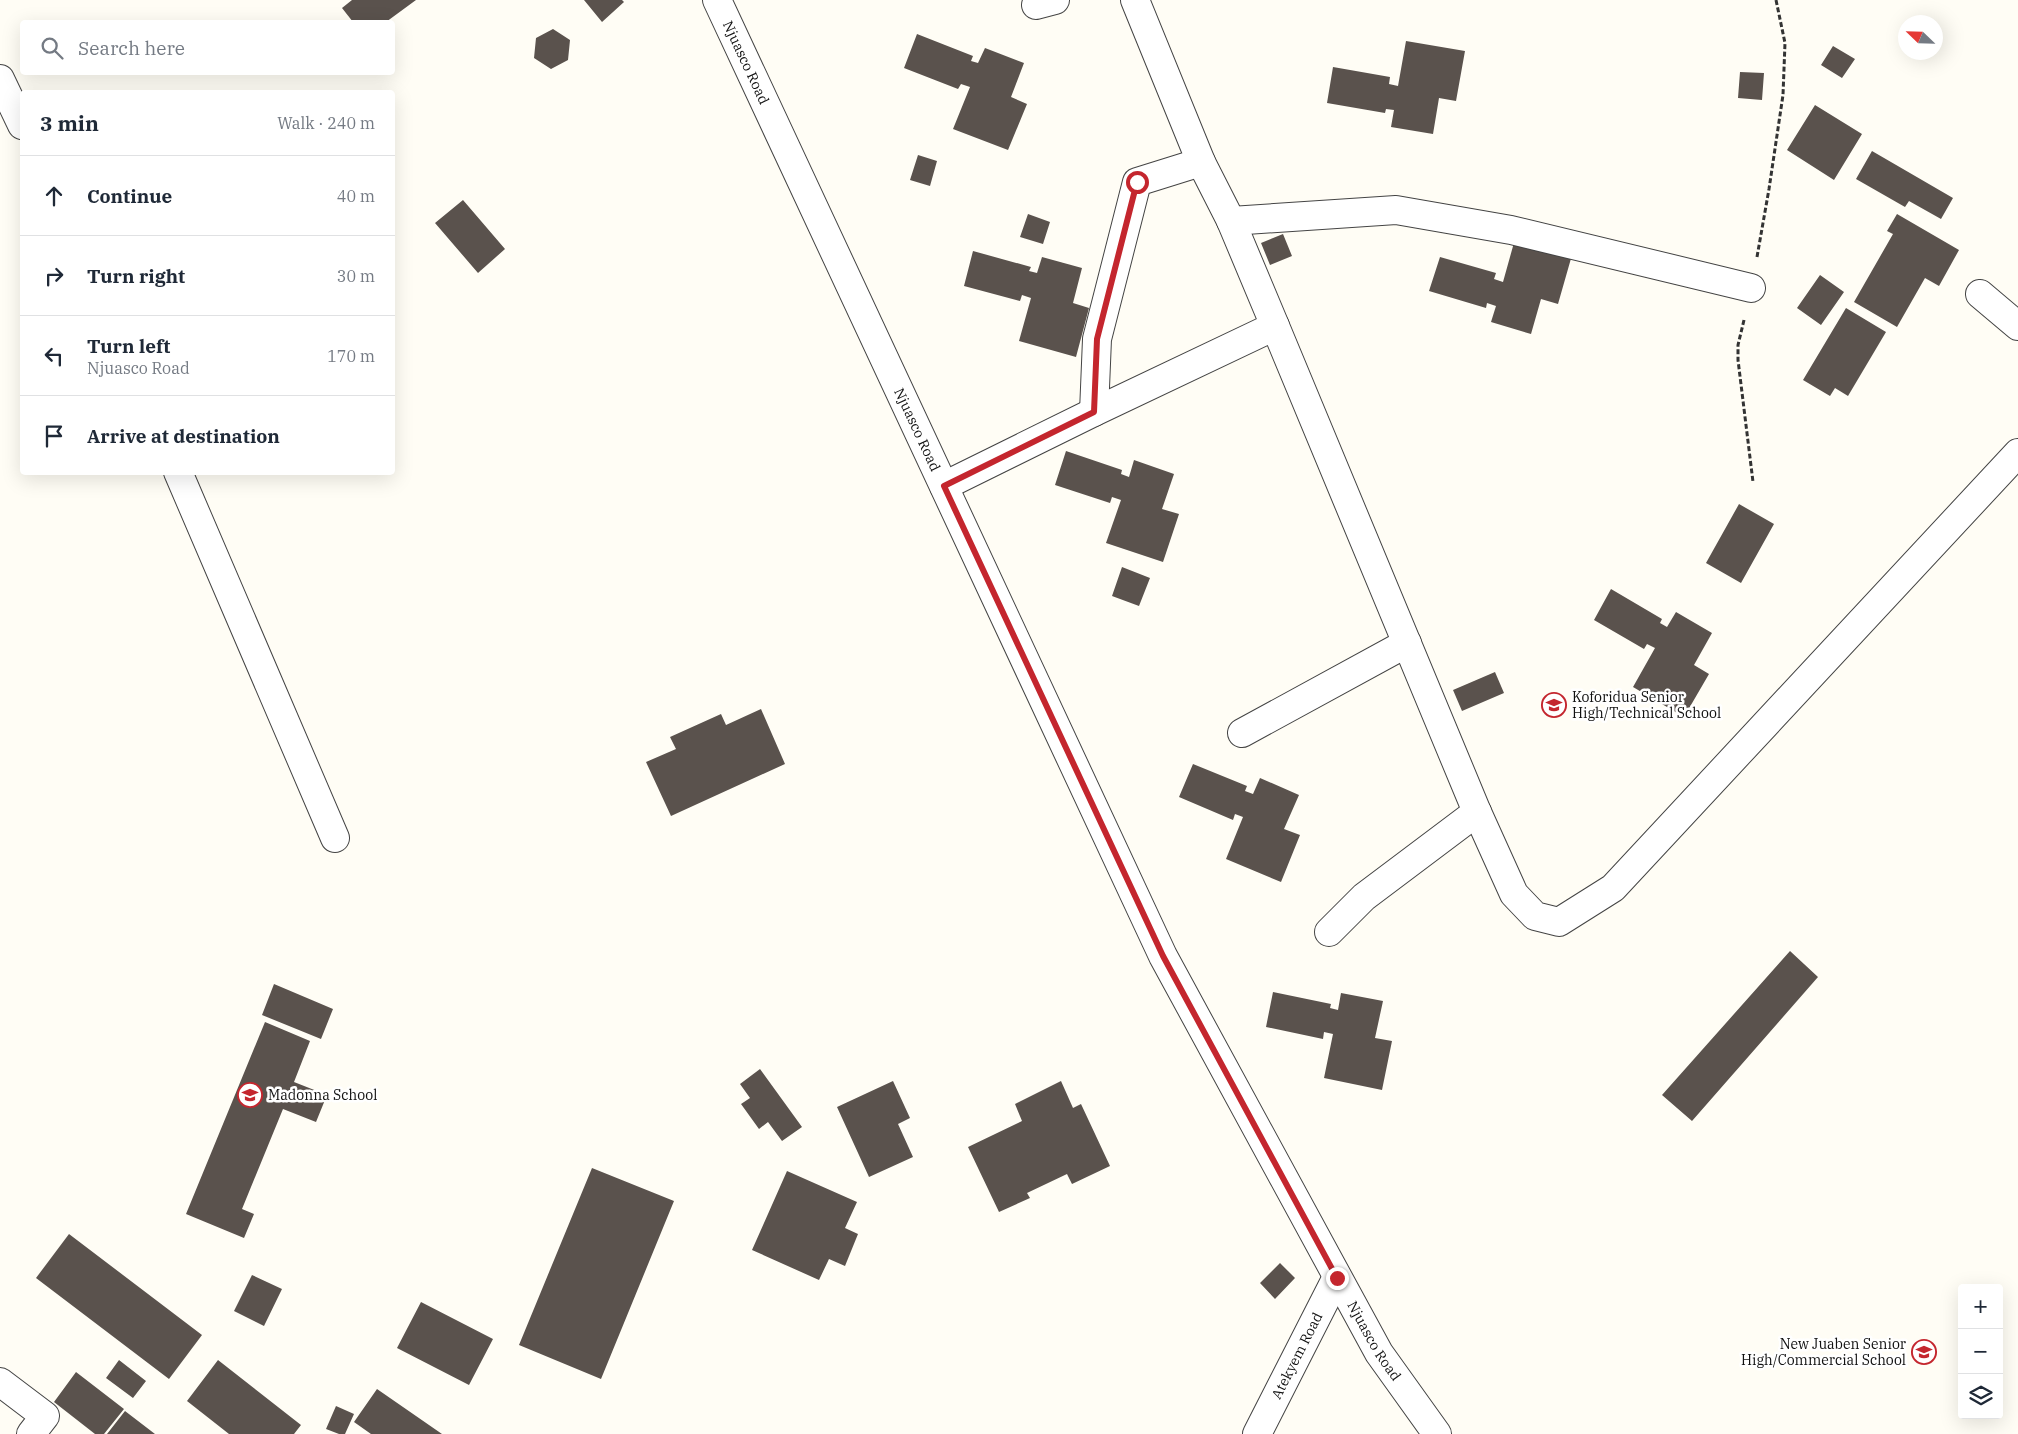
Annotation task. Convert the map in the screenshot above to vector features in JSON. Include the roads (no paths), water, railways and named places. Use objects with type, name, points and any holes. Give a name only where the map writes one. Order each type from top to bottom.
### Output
[{"type":"street","name":"Njuasco Road","points":[[717,0],[1163,956],[1379,1353],[1437,1434]]},
{"type":"street","points":[[1135,0],[1201,162],[1231,222],[1275,326],[1477,812],[1514,894],[1535,916],[1559,922],[1614,888],[2018,453]]},
{"type":"street","points":[[0,79],[20,121]]},
{"type":"street","points":[[1094,412],[1097,339],[1137,182],[1201,162]]},
{"type":"street","points":[[1231,222],[1396,210],[1511,230],[1751,288]]},
{"type":"street","points":[[1980,294],[2018,326]]},
{"type":"street","points":[[944,486],[1275,326]]},
{"type":"street","points":[[179,475],[335,838]]},
{"type":"street","points":[[1242,734],[1407,643]]},
{"type":"street","points":[[1329,932],[1364,897],[1477,812]]},
{"type":"street","name":"Atekyem Road","points":[[1258,1434],[1337,1278]]},
{"type":"street","points":[[0,1382],[45,1416],[31,1434]]},
{"type":"place","name":"Koforidua Senior High/Technical School","points":[[1554,705]]},
{"type":"place","name":"Madonna School","points":[[250,1095]]},
{"type":"place","name":"New Juaben Senior High/Commercial School","points":[[1924,1352]]}]
